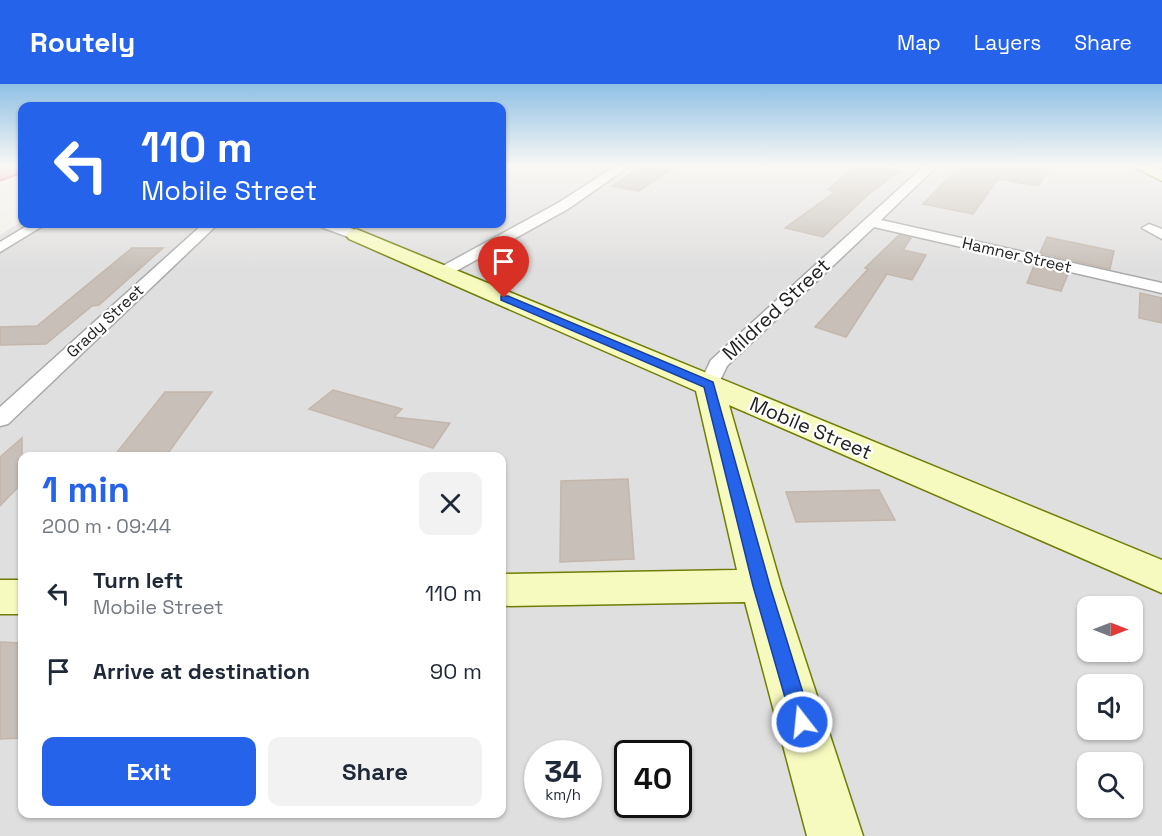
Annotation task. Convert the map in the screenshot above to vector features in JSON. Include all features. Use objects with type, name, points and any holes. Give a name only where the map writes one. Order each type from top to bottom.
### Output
[{"type":"street","points":[[443,272],[572,200]]},
{"type":"street","name":"Mildred Street","points":[[709,385],[718,364],[895,200]]},
{"type":"street","name":"Hamner Street","points":[[872,222],[1162,288]]},
{"type":"street","points":[[0,248],[32,228]]},
{"type":"street","name":"Grady Street","points":[[0,419],[207,228]]},
{"type":"street","name":"Mobile Street","points":[[365,229],[443,272],[1162,577]]},
{"type":"street","points":[[709,385],[761,586],[835,836]]},
{"type":"street","points":[[506,590],[761,586]]},
{"type":"street","points":[[0,597],[18,597]]},
{"type":"shaded area","points":[[506,200],[1162,200],[1162,836],[0,836],[0,235],[18,224],[18,228],[506,228]]},
{"type":"building","points":[[824,200],[862,200],[823,237],[785,228]]},
{"type":"building","points":[[927,200],[983,200],[973,214],[923,204]]},
{"type":"building","points":[[899,235],[911,238],[903,250],[926,255],[912,280],[887,274],[846,337],[815,327],[868,269],[865,268]]},
{"type":"building","points":[[1047,237],[1114,251],[1110,269],[1040,253]]},
{"type":"building","points":[[132,248],[163,248],[99,305],[92,306],[46,344],[0,345],[0,327],[37,326]]},
{"type":"building","points":[[1034,266],[1068,274],[1061,291],[1027,283]]},
{"type":"building","points":[[1140,293],[1162,298],[1162,323],[1139,318]]},
{"type":"building","points":[[333,390],[402,409],[394,417],[450,423],[433,448],[309,409]]},
{"type":"building","points":[[165,392],[212,392],[169,452],[117,452]]},
{"type":"building","points":[[22,438],[22,452],[18,452],[18,487],[0,506],[0,457]]},
{"type":"building","points":[[628,479],[634,559],[560,562],[561,481]]},
{"type":"building","points":[[879,490],[895,520],[796,522],[786,492]]},
{"type":"building","points":[[0,642],[18,643],[18,738],[0,739]]},
{"type":"route","points":[[504,298],[709,385],[761,586],[802,722]]}]
